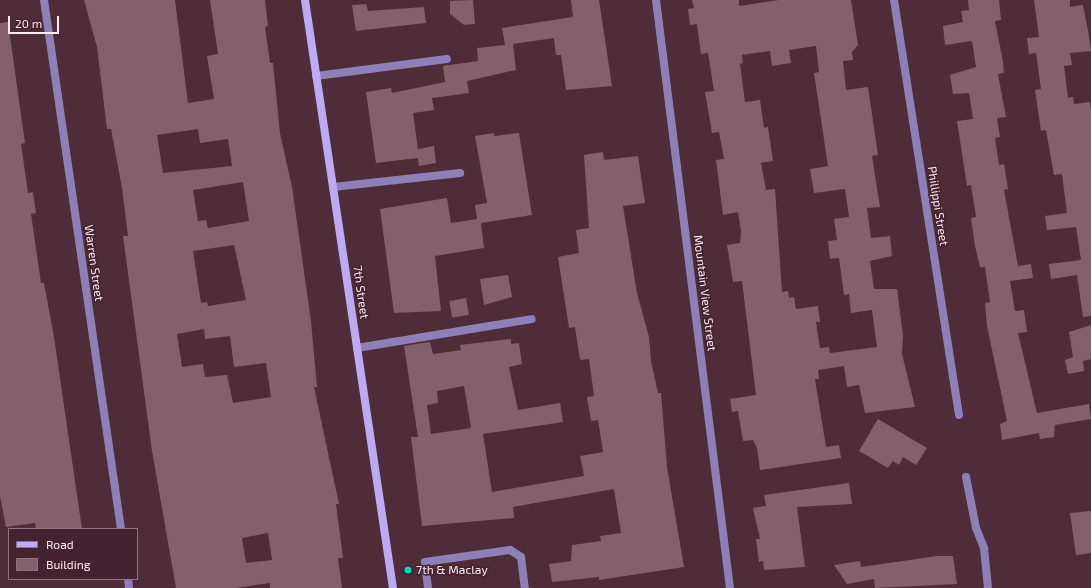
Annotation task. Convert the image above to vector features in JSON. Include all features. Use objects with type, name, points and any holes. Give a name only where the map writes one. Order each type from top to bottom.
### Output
[{"type":"street","name":"Warren Street","points":[[44,0],[121,528]]},
{"type":"street","name":"7th Street","points":[[305,0],[393,588]]},
{"type":"street","name":"Mountain View Street","points":[[656,0],[730,588]]},
{"type":"street","name":"Phillippi Street","points":[[894,0],[959,415]]},
{"type":"street","points":[[316,76],[447,60]]},
{"type":"street","points":[[333,187],[460,173]]},
{"type":"street","points":[[357,348],[532,319]]},
{"type":"street","points":[[966,477],[976,528],[984,548],[988,588]]},
{"type":"street","points":[[428,588],[425,562],[510,550],[521,557],[525,588]]},
{"type":"building","points":[[84,0],[175,0],[188,103],[214,99],[207,56],[218,54],[210,0],[265,0],[268,26],[265,27],[270,63],[273,63],[280,133],[292,187],[311,321],[317,387],[314,387],[339,504],[336,504],[343,558],[338,558],[342,588],[270,588],[270,583],[236,588],[176,588],[152,451],[123,236],[128,236],[122,188],[111,129],[107,129],[97,47]],"holes":[[[198,129],[200,143],[228,139],[232,166],[163,173],[157,135]],[[243,182],[249,221],[208,228],[206,220],[198,221],[193,190]],[[234,245],[246,300],[208,306],[207,302],[201,303],[193,251]],[[204,329],[205,339],[230,336],[234,367],[266,363],[271,397],[233,403],[227,375],[205,377],[203,364],[182,367],[177,334]],[[268,533],[272,560],[246,563],[242,538]]]},
{"type":"building","points":[[473,0],[475,24],[464,25],[450,14],[450,1]]},
{"type":"building","points":[[571,0],[599,0],[612,86],[566,90],[561,55],[556,55],[554,38],[513,44],[516,70],[467,81],[469,93],[432,98],[434,110],[413,113],[418,149],[434,146],[436,163],[419,166],[418,158],[376,163],[366,92],[391,88],[392,93],[445,82],[443,66],[478,61],[477,48],[505,45],[502,28],[573,17]]},
{"type":"building","points":[[692,0],[739,0],[739,6],[779,0],[851,0],[858,45],[852,52],[853,60],[843,61],[846,90],[868,87],[878,155],[872,156],[880,207],[867,208],[871,238],[890,236],[892,256],[870,261],[874,289],[897,289],[903,336],[902,354],[915,407],[865,413],[859,385],[847,387],[844,366],[818,370],[819,379],[815,379],[826,447],[839,445],[841,458],[760,470],[757,448],[753,440],[743,441],[738,411],[732,412],[730,399],[756,395],[742,281],[733,282],[727,245],[740,243],[741,231],[738,212],[723,215],[716,160],[724,159],[719,132],[712,133],[705,92],[714,91],[708,53],[701,54],[697,24],[690,25],[688,9],[694,8]],"holes":[[[816,46],[819,72],[814,73],[828,166],[810,169],[814,193],[845,189],[849,217],[834,219],[837,240],[828,241],[830,259],[839,258],[844,295],[849,294],[851,313],[872,310],[877,347],[830,353],[829,347],[820,348],[816,322],[820,322],[818,306],[796,309],[794,297],[789,298],[788,291],[782,292],[775,189],[766,190],[761,163],[773,161],[768,127],[764,128],[760,100],[745,102],[740,64],[743,63],[742,55],[770,51],[772,66],[791,63],[789,50]]]},
{"type":"building","points":[[968,0],[999,0],[1001,20],[995,21],[1004,73],[998,74],[1006,117],[997,118],[1000,137],[995,138],[999,165],[1004,164],[1008,189],[1004,190],[1018,266],[1031,264],[1033,278],[1010,281],[1015,311],[1024,310],[1027,332],[1018,333],[1037,413],[1089,404],[1091,419],[1055,425],[1054,437],[1040,439],[1039,433],[1002,440],[1000,424],[1007,421],[987,326],[985,303],[990,302],[985,267],[980,267],[975,246],[971,218],[976,217],[971,185],[967,186],[957,121],[973,119],[969,93],[953,94],[950,75],[976,67],[972,41],[945,45],[943,26],[963,22],[961,11],[969,10]]},
{"type":"building","points":[[1034,0],[1070,0],[1070,7],[1083,5],[1088,31],[1091,51],[1070,53],[1072,65],[1064,66],[1068,98],[1073,97],[1074,104],[1090,102],[1091,109],[1091,316],[1083,317],[1077,275],[1051,279],[1049,264],[1081,260],[1076,227],[1047,230],[1045,216],[1067,213],[1062,174],[1054,175],[1046,130],[1041,131],[1035,90],[1041,89],[1036,53],[1029,54],[1027,38],[1039,37]]},
{"type":"building","points":[[366,4],[368,11],[424,7],[426,23],[356,31],[352,5]]},
{"type":"building","points":[[8,22],[25,143],[21,144],[28,193],[33,192],[36,213],[31,214],[41,283],[44,283],[54,337],[82,528],[36,528],[35,523],[6,527],[0,496],[0,23]]},
{"type":"building","points":[[494,133],[494,136],[519,133],[532,215],[481,223],[484,248],[435,256],[441,311],[394,313],[380,209],[447,198],[451,223],[477,219],[475,205],[487,203],[475,136]]},
{"type":"building","points":[[603,152],[604,160],[638,156],[645,203],[623,206],[637,293],[649,337],[651,361],[658,393],[661,393],[667,467],[684,567],[599,580],[599,577],[552,582],[549,564],[571,561],[572,545],[601,541],[600,536],[621,533],[614,489],[513,507],[514,518],[422,526],[411,437],[418,437],[404,346],[430,342],[433,354],[461,350],[460,345],[511,339],[511,344],[519,343],[522,364],[509,367],[518,410],[560,403],[563,422],[483,434],[492,492],[584,476],[580,456],[603,452],[598,420],[591,421],[587,397],[594,396],[589,359],[580,360],[575,327],[569,328],[558,257],[579,253],[576,230],[589,228],[584,155]],"holes":[[[464,386],[471,428],[431,434],[427,405],[438,403],[437,391]]]},
{"type":"building","points":[[508,275],[512,297],[484,305],[480,279]]},
{"type":"building","points":[[466,298],[469,315],[452,318],[449,301]]},
{"type":"building","points":[[1091,325],[1091,359],[1083,361],[1084,371],[1068,374],[1065,360],[1073,357],[1069,332]]},
{"type":"building","points":[[878,419],[927,448],[916,465],[903,457],[899,465],[893,461],[888,468],[859,451]]},
{"type":"building","points":[[849,483],[852,504],[797,507],[805,567],[764,570],[763,561],[759,562],[756,539],[760,539],[753,508],[766,506],[764,495]]},
{"type":"building","points":[[1091,511],[1091,553],[1076,555],[1070,513]]},
{"type":"building","points":[[937,556],[953,556],[957,584],[875,588],[874,579],[847,584],[834,565],[860,561],[861,567]]},
{"type":"place","name":"7th & Maclay","points":[[408,570]]}]
